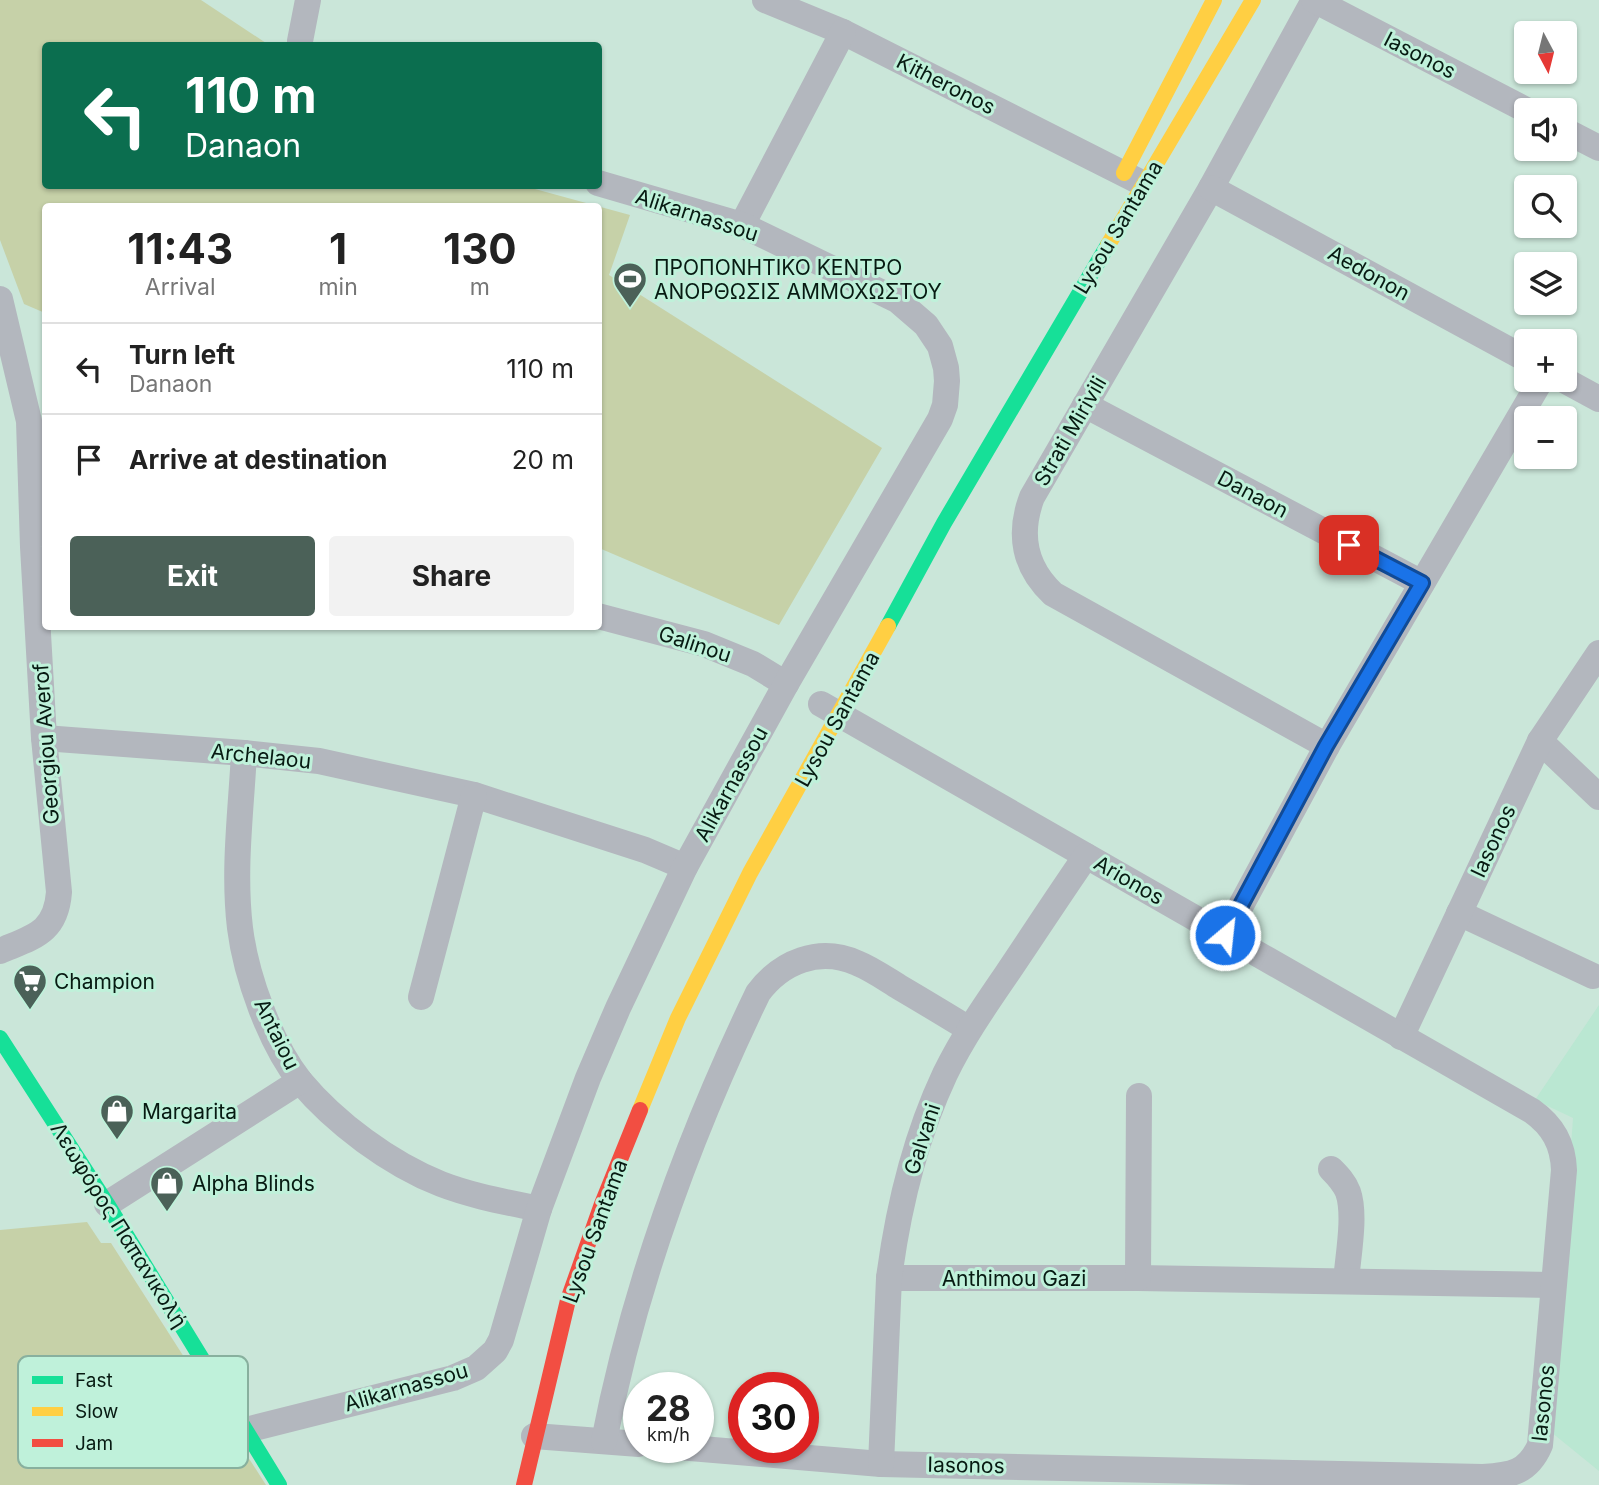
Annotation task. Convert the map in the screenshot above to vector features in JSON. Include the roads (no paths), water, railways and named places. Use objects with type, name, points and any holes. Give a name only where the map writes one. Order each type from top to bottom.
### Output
[{"type":"main road","name":"Lysou Santama","points":[[524,1485],[568,1300],[602,1204],[678,1018],[750,873],[826,706],[944,523],[1128,181],[1214,0]]},
{"type":"main road","name":"Lysou Santama","points":[[1128,181],[1253,0]]},
{"type":"main road","name":"Λεωφόρος Παπανικολή","points":[[0,1038],[200,1356]]},
{"type":"main road","name":"Λεωφόρος Παπανικολή","points":[[248,1433],[279,1485]]},
{"type":"street","points":[[300,41],[308,0]]},
{"type":"street","name":"Kitheronos","points":[[765,0],[843,32],[1128,181]]},
{"type":"street","name":"Iasonos","points":[[1314,0],[1514,104]]},
{"type":"street","name":"Strati Mirivili","points":[[1314,0],[1211,188],[1028,506],[1024,538],[1026,553],[1038,578],[1054,594],[1326,746]]},
{"type":"street","points":[[742,225],[843,32]]},
{"type":"street","points":[[1577,134],[1596,141]]},
{"type":"street","name":"Alikarnassou","points":[[248,1429],[453,1378],[476,1368],[495,1351],[501,1340],[539,1209],[588,1078],[685,867],[786,684],[940,419],[946,393],[946,368],[940,346],[926,325],[897,300],[742,225],[602,184]]},
{"type":"street","name":"Aedonon","points":[[1211,188],[1514,352]]},
{"type":"street","name":"Georgiou Averof","points":[[0,299],[29,421],[39,547],[44,738],[59,892],[54,917],[38,935],[0,951]]},
{"type":"street","points":[[1577,387],[1599,399]]},
{"type":"street","points":[[1225,935],[1326,746],[1534,392]]},
{"type":"street","name":"Danaon","points":[[1085,405],[1422,583]]},
{"type":"street","name":"Galinou","points":[[602,617],[704,645],[753,664],[786,684]]},
{"type":"street","name":"Iasonos","points":[[1401,1037],[1540,741],[1599,653]]},
{"type":"street","name":"Arionos","points":[[826,706],[1509,1098]]},
{"type":"street","name":"Archelaou","points":[[44,738],[319,761],[474,795],[635,846],[685,867]]},
{"type":"street","points":[[1540,741],[1599,797]]},
{"type":"street","name":"Antaiou","points":[[244,753],[237,876],[240,931],[258,998],[281,1050],[300,1081],[364,1140],[405,1167],[464,1192],[539,1209]]},
{"type":"street","points":[[421,998],[474,795]]},
{"type":"street","name":"Galvani","points":[[881,1464],[889,1278],[901,1205],[915,1155],[945,1073],[969,1029],[1086,856]]},
{"type":"street","points":[[1459,913],[1593,976]]},
{"type":"street","points":[[604,1441],[630,1325],[694,1135],[758,993],[772,976],[791,962],[803,959],[827,957],[850,960],[969,1029]]},
{"type":"street","points":[[107,1204],[300,1081]]},
{"type":"street","points":[[1139,1096],[1139,1278]]},
{"type":"street","name":"Iasonos","points":[[714,1450],[881,1464],[1483,1477],[1515,1472],[1528,1466],[1541,1446],[1552,1285],[1564,1170],[1558,1139],[1546,1123],[1532,1111],[1509,1098]]},
{"type":"street","points":[[1331,1169],[1343,1181],[1351,1208],[1346,1282]]},
{"type":"street","name":"Anthimou Gazi","points":[[889,1278],[1139,1278],[1552,1285]]},
{"type":"street","points":[[534,1436],[623,1443]]},
{"type":"place","name":"ΠΡΟΠΟΝΗΤΙΚΟ ΚΕΝΤΡΟ ΑΝΟΡΘΩΣΙΣ ΑΜΜΟΧΩΣΤΟΥ","points":[[630,309]]},
{"type":"place","name":"Champion","points":[[30,1011]]},
{"type":"place","name":"Margarita","points":[[117,1141]]},
{"type":"place","name":"Alpha Blinds","points":[[167,1213]]}]
